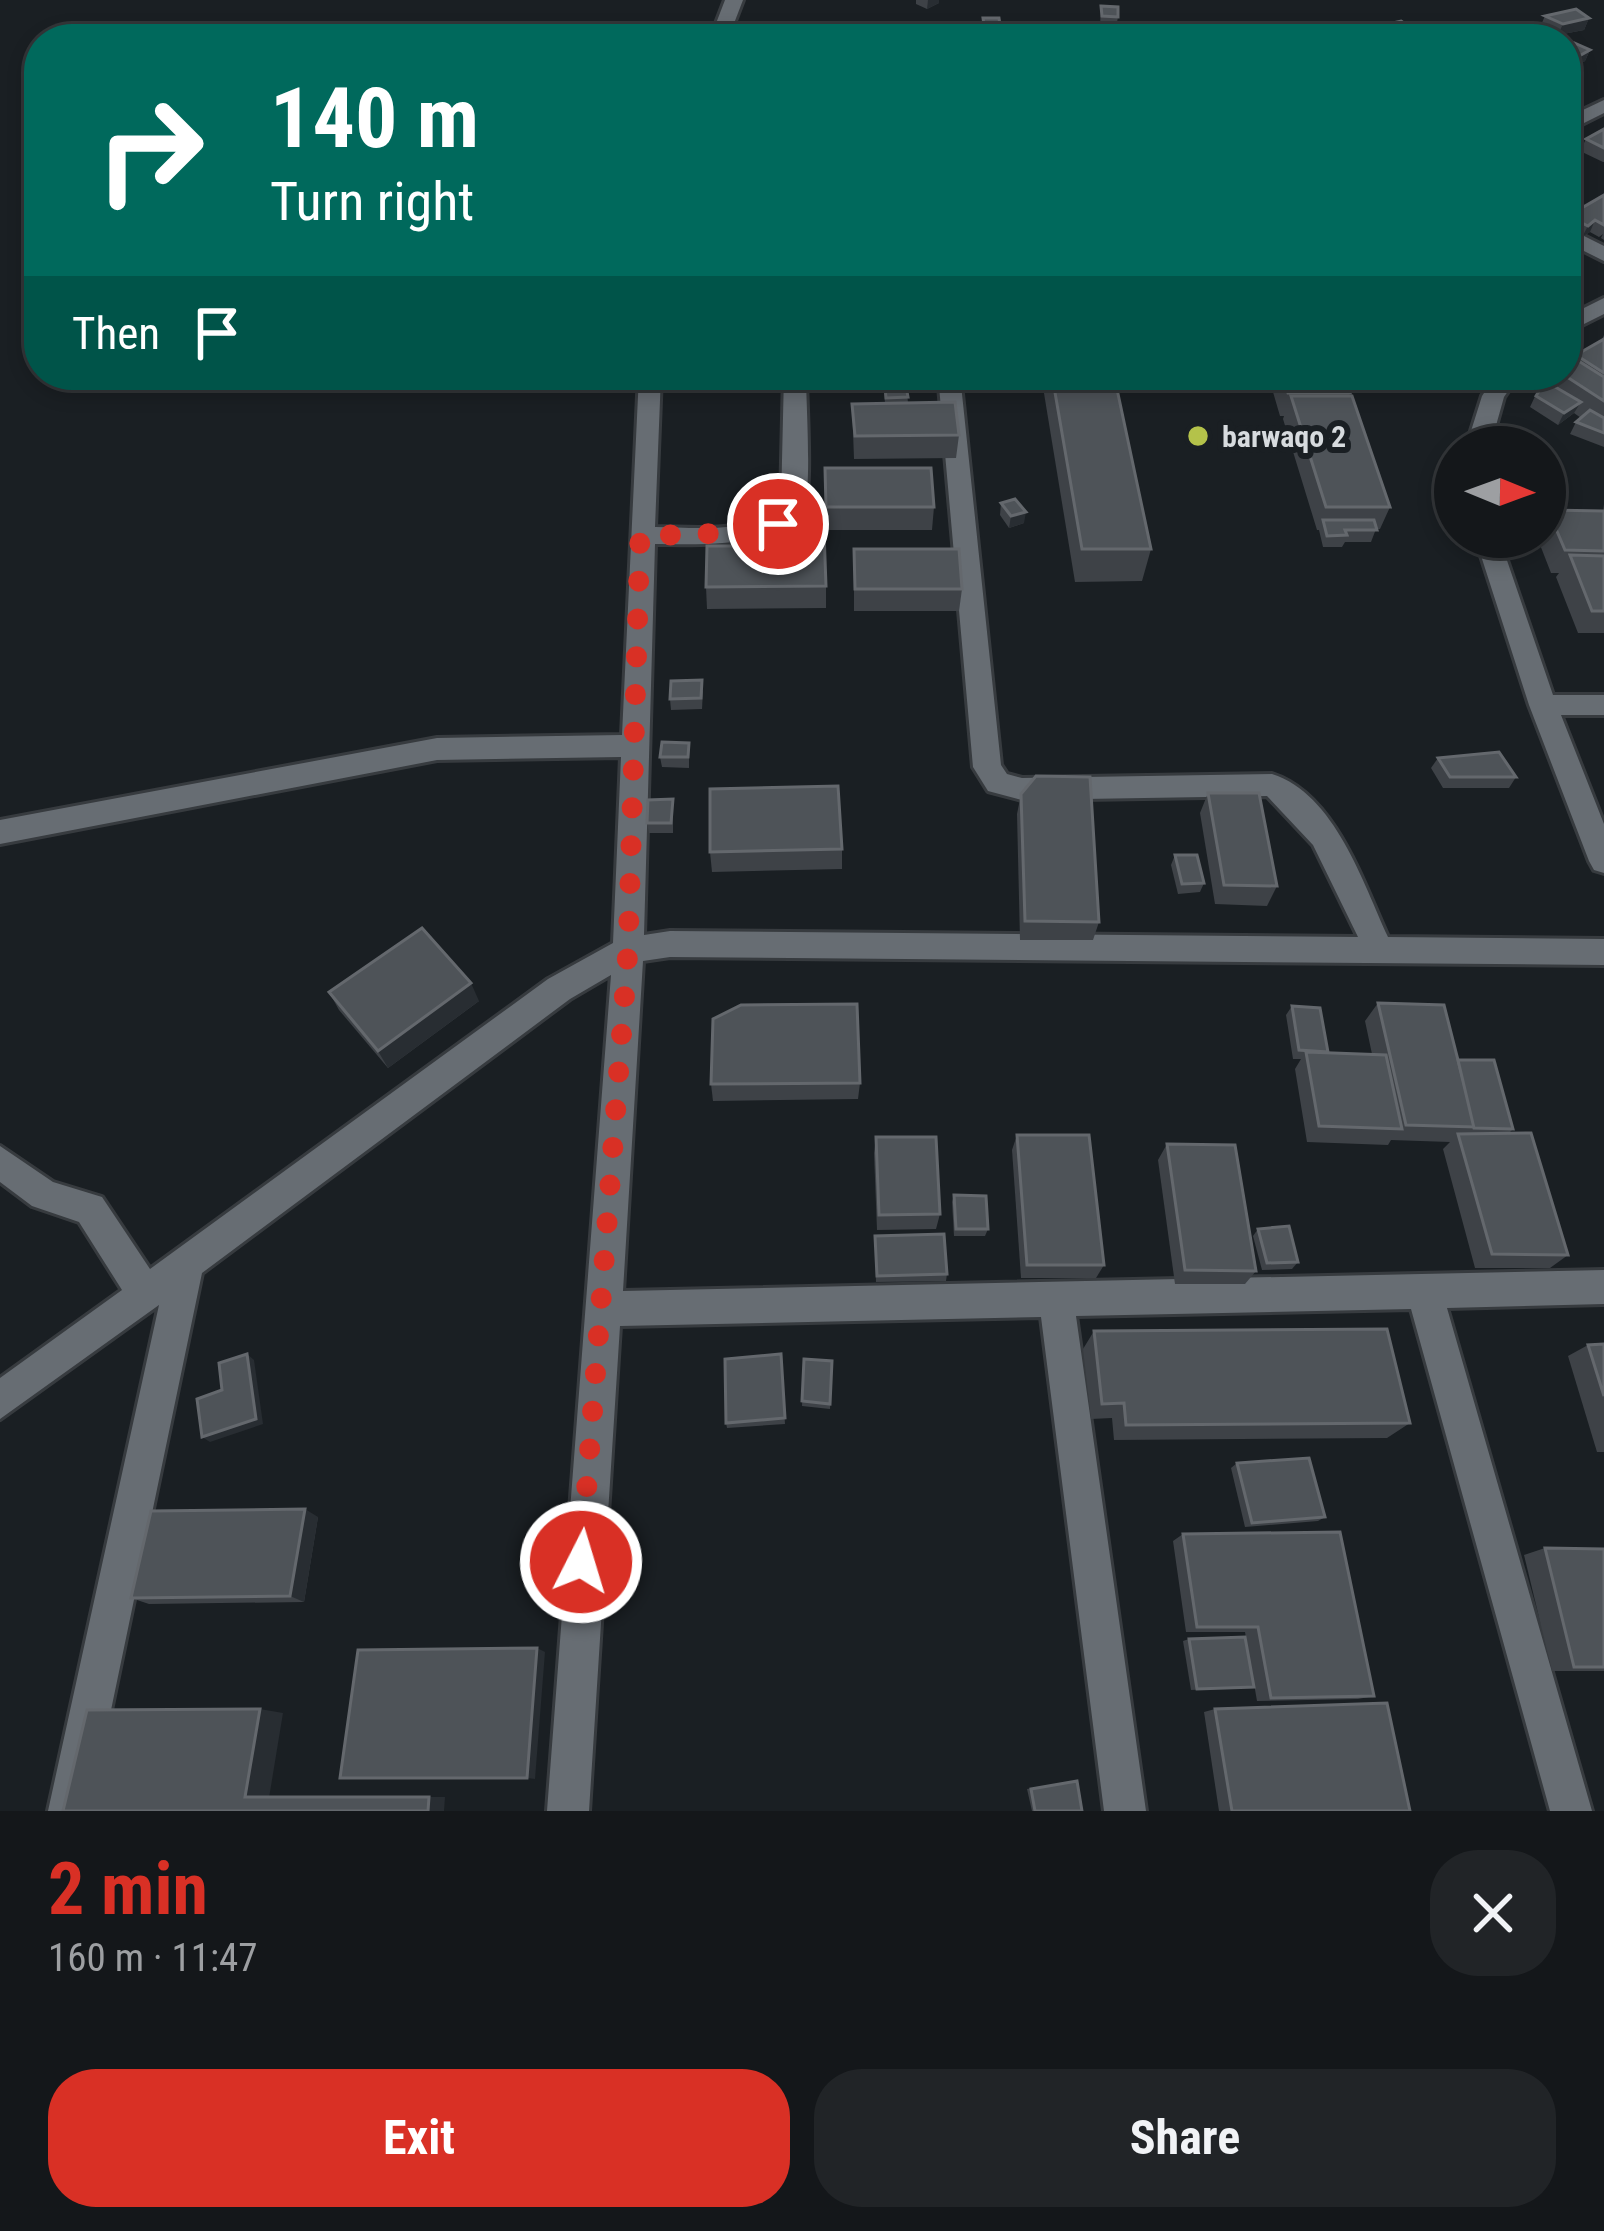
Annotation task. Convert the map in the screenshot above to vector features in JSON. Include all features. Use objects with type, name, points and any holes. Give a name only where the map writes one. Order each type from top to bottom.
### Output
[{"type":"street","points":[[568,1811],[578,1604],[628,950],[649,390]]},
{"type":"street","points":[[640,536],[755,532],[788,515],[794,506],[796,390]]},
{"type":"street","points":[[951,390],[987,767],[998,783],[1022,789],[1272,784],[1296,799],[1337,862],[1379,950]]},
{"type":"street","points":[[1484,426],[1497,390]]},
{"type":"street","points":[[1494,558],[1543,705],[1604,861]]},
{"type":"street","points":[[1543,705],[1604,705]]},
{"type":"street","points":[[0,832],[437,748],[634,746]]},
{"type":"street","points":[[0,1401],[559,989],[628,950],[670,944],[1604,952]]},
{"type":"street","points":[[0,1162],[44,1195],[90,1209],[145,1294]]},
{"type":"street","points":[[69,1811],[186,1264]]},
{"type":"street","points":[[602,1309],[1604,1287]]},
{"type":"street","points":[[1424,1291],[1571,1811]]},
{"type":"street","points":[[1056,1299],[1125,1811]]},
{"type":"building","points":[[1101,6],[1118,7],[1118,17],[1102,16]]},
{"type":"building","points":[[1576,9],[1589,18],[1563,24],[1545,16]]},
{"type":"building","points":[[983,18],[999,18],[1000,24],[984,24]]},
{"type":"building","points":[[1604,129],[1604,148],[1586,139]]},
{"type":"building","points":[[1604,195],[1604,225],[1595,220],[1588,226],[1581,222],[1581,208]]},
{"type":"building","points":[[1604,339],[1604,373],[1581,358],[1581,352]]},
{"type":"building","points":[[1581,363],[1604,377],[1604,401],[1581,386]]},
{"type":"building","points":[[885,390],[907,390],[908,397],[886,398]]},
{"type":"building","points":[[1055,390],[1117,390],[1151,549],[1082,549]]},
{"type":"building","points":[[1287,390],[1350,393],[1288,393]]},
{"type":"building","points":[[1540,390],[1560,390],[1581,402],[1564,413],[1536,396]]},
{"type":"building","points":[[1291,396],[1352,396],[1390,507],[1326,507]]},
{"type":"building","points":[[955,402],[959,435],[855,436],[852,404]]},
{"type":"building","points":[[1590,410],[1604,418],[1604,433],[1576,422]]},
{"type":"building","points":[[825,468],[931,468],[934,507],[826,507]]},
{"type":"building","points":[[1015,499],[1026,512],[1011,516],[1001,503]]},
{"type":"building","points":[[1566,510],[1604,511],[1604,551],[1566,550]]},
{"type":"building","points":[[1323,520],[1374,520],[1377,530],[1345,530],[1347,535],[1327,536]]},
{"type":"building","points":[[824,531],[826,586],[706,587],[707,546],[750,546],[751,532]]},
{"type":"building","points":[[854,549],[959,549],[962,589],[855,589]]},
{"type":"building","points":[[1570,555],[1604,556],[1604,611],[1592,611]]},
{"type":"building","points":[[702,680],[701,698],[670,699],[671,681]]},
{"type":"building","points":[[662,742],[689,743],[688,757],[660,757]]},
{"type":"building","points":[[1499,752],[1516,777],[1450,777],[1438,758]]},
{"type":"building","points":[[1036,776],[1090,777],[1099,922],[1025,921],[1021,794]]},
{"type":"building","points":[[838,786],[842,849],[710,852],[710,789]]},
{"type":"building","points":[[1208,793],[1259,793],[1277,886],[1224,885]]},
{"type":"building","points":[[673,799],[671,823],[647,823],[648,800]]},
{"type":"building","points":[[1175,855],[1197,855],[1204,883],[1182,884]]},
{"type":"building","points":[[422,928],[471,983],[378,1051],[329,992]]},
{"type":"building","points":[[1378,1003],[1444,1005],[1475,1127],[1406,1125]]},
{"type":"building","points":[[857,1004],[860,1083],[711,1084],[713,1019],[741,1005]]},
{"type":"building","points":[[1292,1006],[1320,1008],[1328,1052],[1299,1050]]},
{"type":"building","points":[[1306,1052],[1386,1055],[1402,1129],[1319,1126]]},
{"type":"building","points":[[1458,1060],[1494,1060],[1513,1129],[1474,1128]]},
{"type":"building","points":[[1531,1133],[1568,1255],[1492,1254],[1458,1134]]},
{"type":"building","points":[[1017,1135],[1089,1135],[1104,1265],[1027,1265]]},
{"type":"building","points":[[876,1137],[936,1137],[940,1214],[879,1215]]},
{"type":"building","points":[[1167,1144],[1235,1145],[1256,1271],[1185,1270]]},
{"type":"building","points":[[954,1195],[986,1196],[988,1229],[956,1229]]},
{"type":"building","points":[[1289,1226],[1298,1262],[1267,1263],[1258,1229]]},
{"type":"building","points":[[944,1234],[947,1274],[877,1276],[875,1236]]},
{"type":"building","points":[[1387,1329],[1410,1423],[1126,1425],[1124,1403],[1102,1404],[1094,1331]]},
{"type":"building","points":[[1604,1344],[1604,1396],[1588,1345]]},
{"type":"building","points":[[247,1354],[256,1419],[202,1437],[197,1399],[222,1390],[219,1363]]},
{"type":"building","points":[[781,1354],[785,1418],[726,1423],[725,1359]]},
{"type":"building","points":[[804,1359],[832,1361],[830,1404],[802,1401]]},
{"type":"building","points":[[1309,1458],[1325,1517],[1252,1523],[1237,1463]]},
{"type":"building","points":[[305,1509],[290,1596],[131,1598],[151,1511]]},
{"type":"building","points":[[1340,1532],[1374,1696],[1271,1698],[1258,1627],[1197,1627],[1183,1534]]},
{"type":"building","points":[[1545,1548],[1604,1549],[1604,1667],[1574,1667]]},
{"type":"building","points":[[1245,1637],[1254,1687],[1197,1689],[1189,1639]]},
{"type":"building","points":[[537,1648],[527,1778],[340,1778],[358,1650]]},
{"type":"building","points":[[1387,1703],[1410,1811],[1232,1811],[1215,1709]]},
{"type":"building","points":[[260,1709],[245,1797],[429,1797],[428,1811],[63,1811],[87,1710]]},
{"type":"building","points":[[1077,1781],[1082,1811],[1035,1811],[1031,1789]]},
{"type":"place","name":"barwaqo 2","points":[[1198,436]]},
{"type":"route","points":[[581,1562],[628,950],[640,536],[755,532],[778,524]]}]
